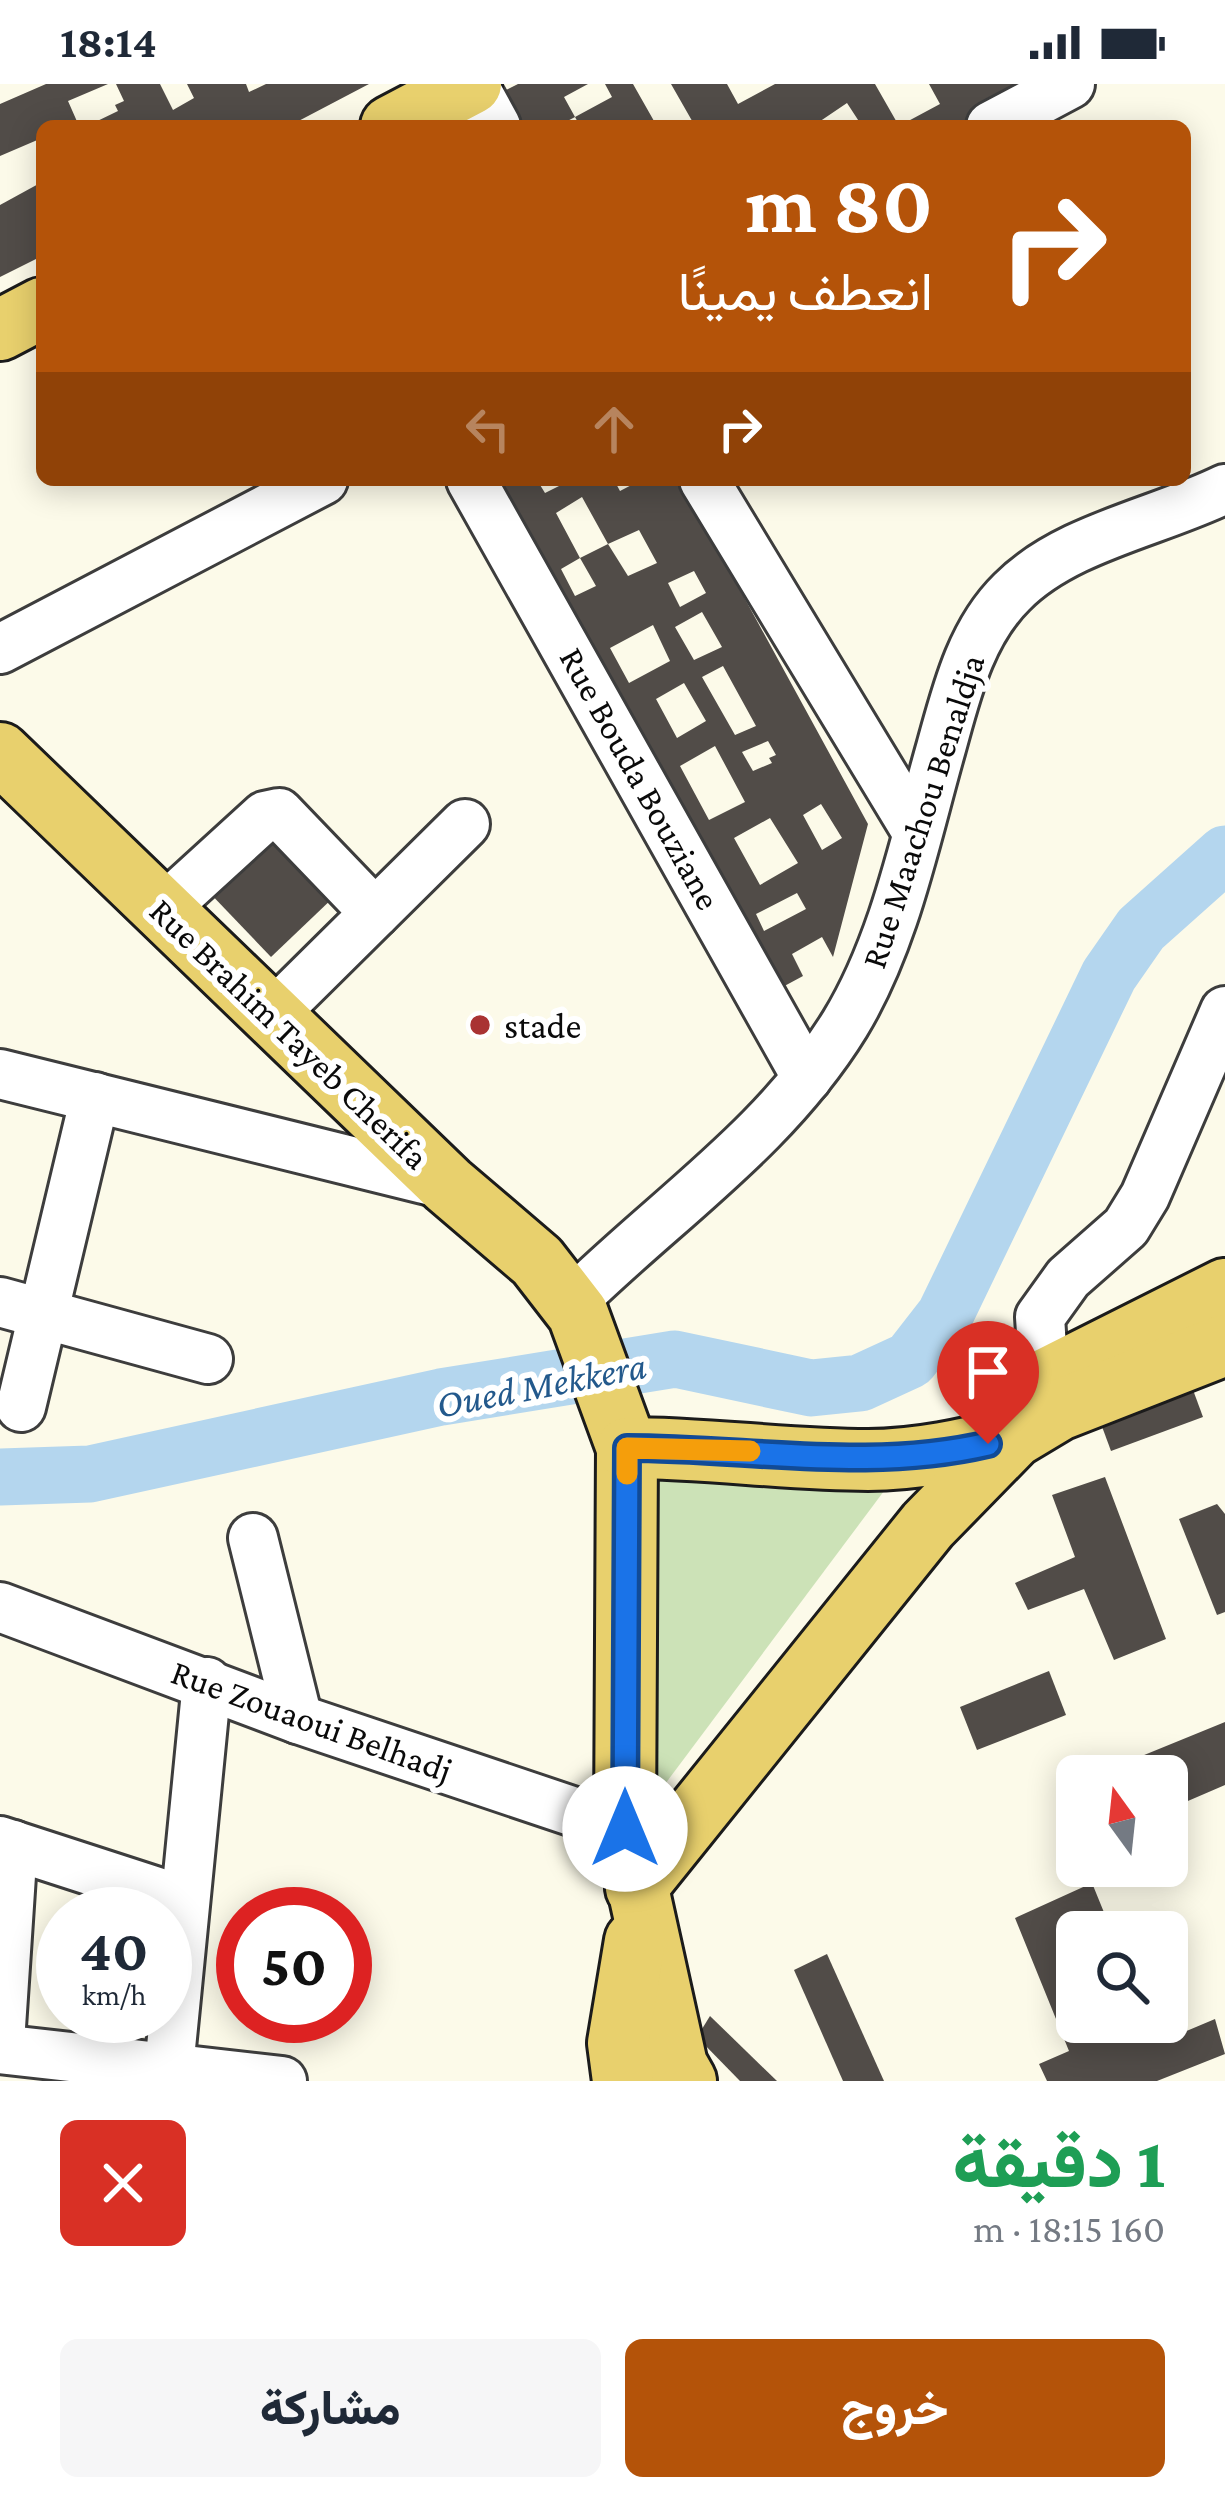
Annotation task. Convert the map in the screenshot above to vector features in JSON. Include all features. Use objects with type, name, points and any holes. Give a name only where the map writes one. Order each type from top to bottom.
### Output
[{"type":"main road","points":[[403,120],[472,84]]},
{"type":"main road","points":[[0,330],[36,311]]},
{"type":"main road","name":"Rue Brahim Tayeb Cherifa","points":[[0,753],[448,1185],[537,1262],[574,1309],[624,1434]]},
{"type":"main road","points":[[838,1459],[1010,1414],[1166,1318],[1225,1289]]},
{"type":"main road","points":[[659,2077],[625,1829],[624,1434],[838,1459],[1010,1414],[1059,1410],[1225,1345]]},
{"type":"main road","points":[[638,1899],[1010,1414]]},
{"type":"street","points":[[472,84],[493,120]]},
{"type":"street","points":[[1002,120],[1070,84]]},
{"type":"street","points":[[0,649],[312,486]]},
{"type":"street","name":"Rue Bouda Bouziane","points":[[474,486],[807,1078]]},
{"type":"street","points":[[708,486],[917,832]]},
{"type":"street","name":"Rue Maachou Benaldja","points":[[574,1309],[736,1157],[807,1078],[846,1022],[878,958],[958,688],[976,645],[1013,590],[1059,559],[1225,489]]},
{"type":"street","points":[[162,910],[260,820],[279,813],[289,817],[375,913]]},
{"type":"street","points":[[272,1016],[465,824]]},
{"type":"street","points":[[1010,1414],[1040,1317],[1068,1278],[1126,1227],[1145,1196],[1225,1011]]},
{"type":"street","points":[[0,1074],[448,1185]]},
{"type":"street","points":[[21,1407],[21,1308],[95,1097]]},
{"type":"street","points":[[1166,1318],[1225,1279]]},
{"type":"street","points":[[21,1308],[208,1359]]},
{"type":"street","points":[[253,1538],[298,1719]]},
{"type":"street","name":"Rue Zouaoui Belhadj","points":[[0,1607],[298,1719],[625,1829]]},
{"type":"street","points":[[186,1887],[207,1682]]},
{"type":"street","points":[[142,1887],[6,1843],[0,2046],[270,2080]]},
{"type":"street","points":[[169,2068],[171,2043]]},
{"type":"green space","points":[[634,1469],[884,1491],[630,1831]]},
{"type":"building","points":[[46,84],[108,84],[68,101],[76,120],[36,120],[36,141],[0,156],[0,104]]},
{"type":"building","points":[[116,84],[160,84],[173,110],[194,98],[187,84],[246,84],[249,92],[266,84],[369,84],[300,120],[99,120],[118,111],[115,105],[124,101]]},
{"type":"building","points":[[518,84],[588,84],[564,97],[575,117],[569,120],[515,120],[500,93]]},
{"type":"building","points":[[605,84],[633,84],[653,120],[577,120],[612,97]]},
{"type":"building","points":[[671,84],[727,84],[738,104],[775,84],[875,84],[896,120],[858,120],[847,103],[822,120],[692,120]]},
{"type":"building","points":[[929,84],[1044,84],[980,120],[910,120],[940,104]]},
{"type":"building","points":[[36,185],[36,259],[0,277],[0,205]]},
{"type":"building","points":[[494,486],[541,486],[545,493],[559,486],[617,486],[620,491],[630,486],[683,486],[868,824],[833,957],[822,937],[792,954],[803,976],[764,997]],"holes":[[[582,497],[608,544],[580,558],[556,513]],[[639,530],[657,563],[628,576],[608,544]],[[580,558],[596,586],[575,596],[561,569]],[[694,571],[706,593],[680,607],[668,583]],[[702,612],[722,647],[694,660],[675,627]],[[653,625],[670,661],[629,683],[610,648]],[[723,666],[756,726],[735,735],[702,677]],[[684,683],[706,721],[677,738],[656,699]],[[768,741],[776,755],[769,758],[772,763],[753,771],[742,752]],[[715,746],[745,802],[709,820],[680,766]],[[821,804],[842,838],[822,850],[803,815]],[[770,818],[798,863],[760,885],[734,838]],[[797,893],[806,909],[764,931],[756,914]]]},
{"type":"building","points":[[270,826],[336,895],[271,957],[205,888]]},
{"type":"building","points":[[1189,1379],[1203,1417],[1111,1451],[1097,1413]]},
{"type":"building","points":[[1105,1477],[1166,1639],[1114,1660],[1084,1589],[1028,1610],[1015,1583],[1075,1557],[1052,1495]]},
{"type":"building","points":[[1217,1504],[1225,1514],[1225,1612],[1217,1615],[1179,1519]]},
{"type":"building","points":[[1049,1671],[1066,1715],[977,1750],[960,1707]]},
{"type":"building","points":[[1225,1722],[1225,1785],[1188,1801],[1188,1755],[1144,1755]]},
{"type":"building","points":[[1083,1887],[1094,1887],[1103,1911],[1056,1911],[1056,2019],[1015,1918]]},
{"type":"building","points":[[827,1954],[884,2081],[843,2081],[794,1970]]},
{"type":"building","points":[[710,2016],[777,2081],[740,2081],[697,2037]]},
{"type":"building","points":[[1215,2019],[1225,2054],[1157,2081],[1047,2081],[1039,2064],[1069,2051],[1066,2043],[1188,2043],[1188,2030]]},
{"type":"waterway","name":"Oued Mekkera","points":[[0,1477],[90,1474],[441,1397],[675,1359],[811,1388],[860,1383],[910,1360],[945,1315],[1109,975],[1141,929],[1225,854]]},
{"type":"slow traffic","points":[[627,1474],[627,1448],[750,1451]]},
{"type":"place","name":"stade","points":[[480,1025]]},
{"type":"route","points":[[625,1829],[627,1448],[717,1448],[874,1460],[988,1444]]}]
